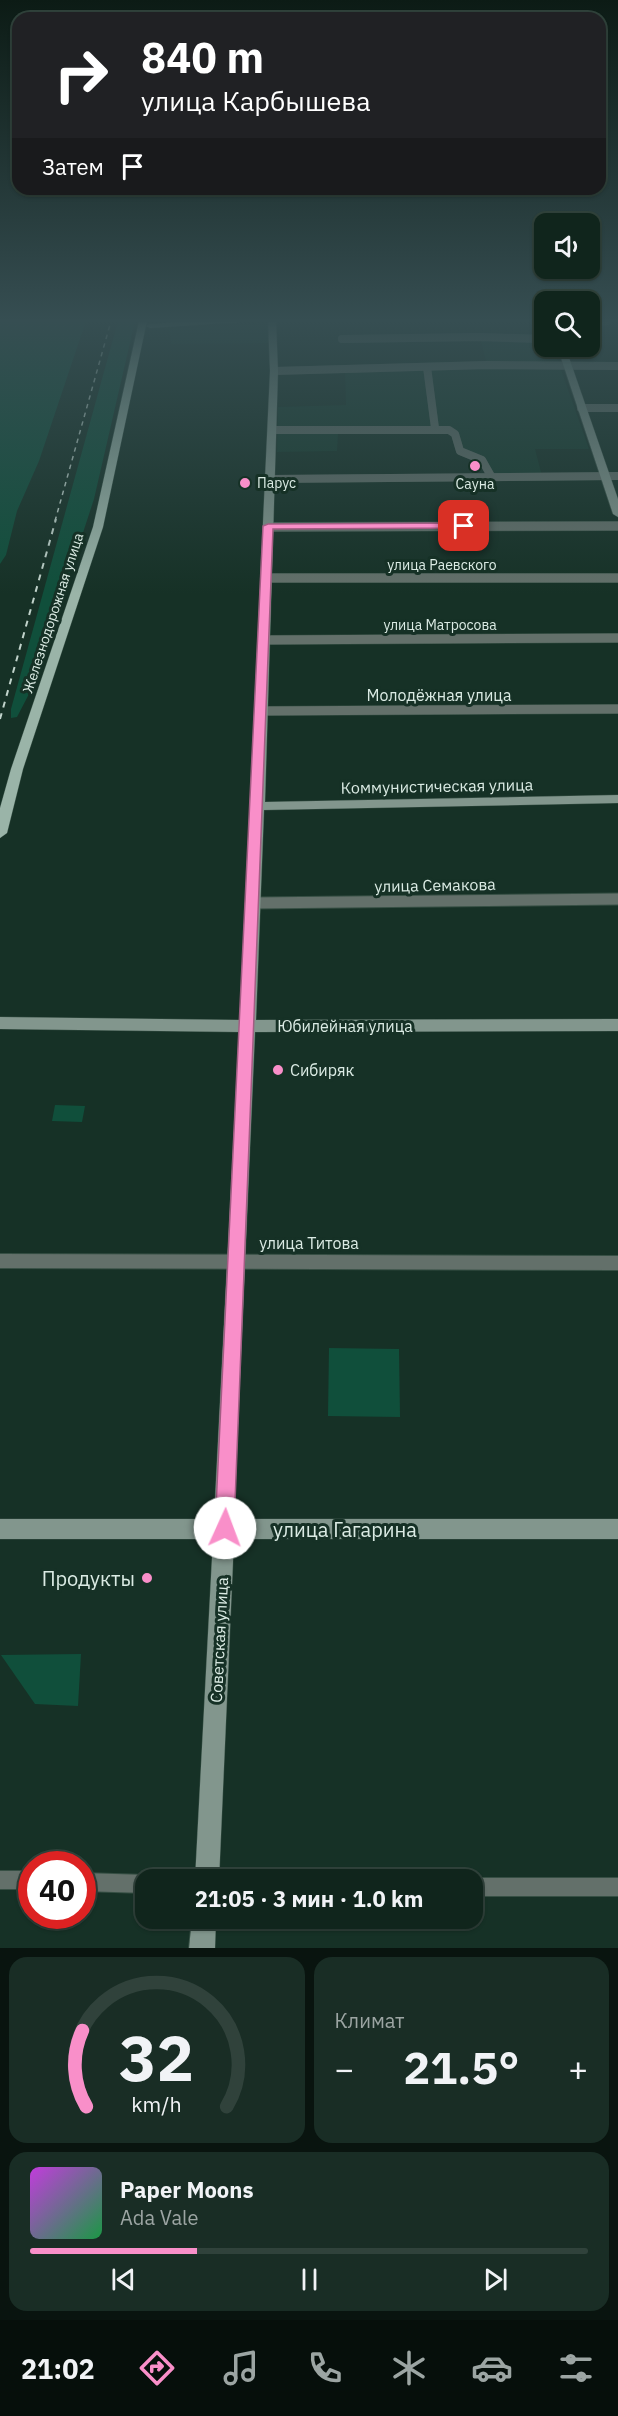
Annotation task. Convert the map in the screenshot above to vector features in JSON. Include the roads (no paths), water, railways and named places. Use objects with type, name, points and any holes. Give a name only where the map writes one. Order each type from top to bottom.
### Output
[{"type":"main road","name":"Железнодорожная улица","points":[[0,833],[17,769],[98,528],[123,412]]},
{"type":"street","name":"Советская улица","points":[[208,1869],[258,806],[273,412]]},
{"type":"street","points":[[433,412],[435,428]]},
{"type":"street","points":[[582,412],[618,514]]},
{"type":"street","points":[[272,430],[435,428],[452,431],[459,451],[482,460],[491,476]]},
{"type":"street","points":[[270,479],[618,476]]},
{"type":"street","points":[[268,526],[618,526]]},
{"type":"street","name":"улица Раевского","points":[[265,578],[618,578]]},
{"type":"street","name":"улица Матросова","points":[[263,640],[618,638]]},
{"type":"street","name":"Молодёжная улица","points":[[261,711],[618,709]]},
{"type":"street","name":"Коммунистическая улица","points":[[258,806],[618,799]]},
{"type":"street","name":"улица Семакова","points":[[253,903],[618,899]]},
{"type":"street","name":"Юбилейная улица","points":[[0,1023],[246,1026],[618,1025]]},
{"type":"street","name":"улица Титова","points":[[0,1261],[618,1263]]},
{"type":"street","name":"улица Гагарина","points":[[0,1529],[618,1528]]},
{"type":"street","points":[[0,1880],[18,1880]]},
{"type":"street","points":[[96,1882],[135,1884]]},
{"type":"street","points":[[483,1887],[618,1887]]},
{"type":"street","points":[[202,1948],[203,1929]]},
{"type":"railway","points":[[55,521],[86,412]]},
{"type":"railway","points":[[0,719],[56,519]]},
{"type":"place","name":"Сауна","points":[[475,466]]},
{"type":"place","name":"Парус","points":[[245,483]]},
{"type":"place","name":"Сибиряк","points":[[278,1070]]},
{"type":"place","name":"Продукты","points":[[147,1578]]}]
